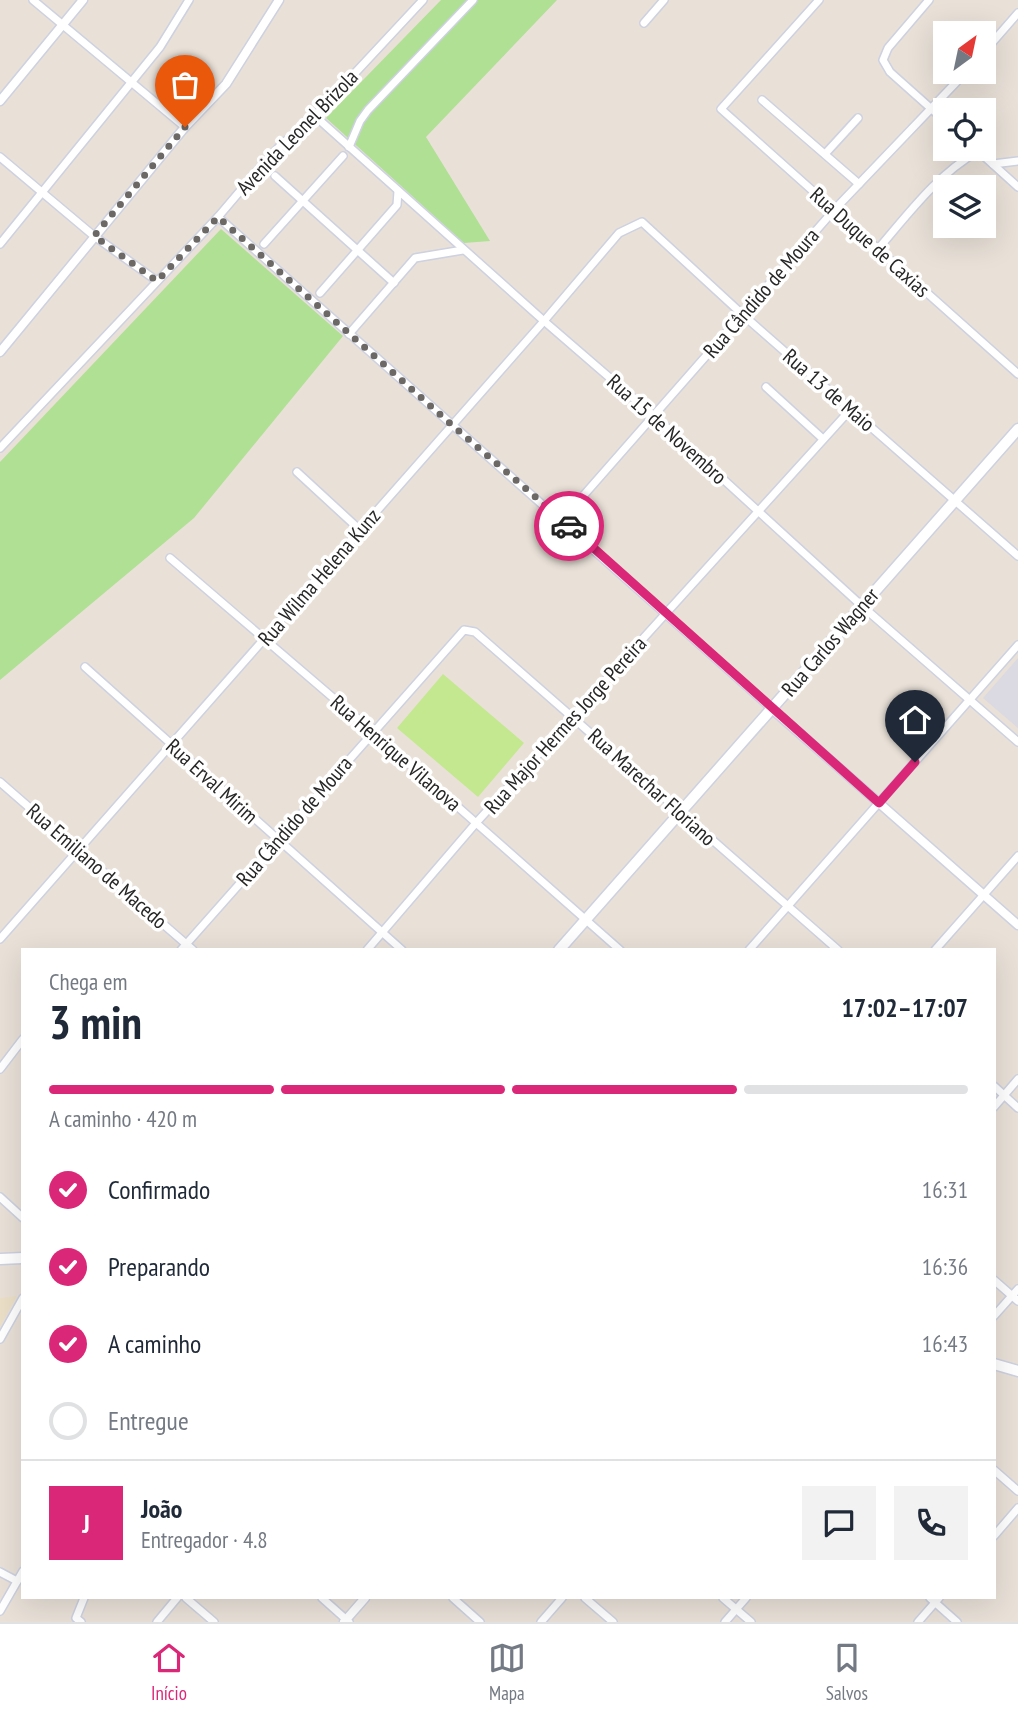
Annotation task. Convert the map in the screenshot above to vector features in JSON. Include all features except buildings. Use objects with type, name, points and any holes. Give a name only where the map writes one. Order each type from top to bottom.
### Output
[{"type":"main road","name":"Rua Carlos Wagner","points":[[561,948],[1018,429]]},
{"type":"main road","points":[[0,1259],[21,1258]]},
{"type":"main road","points":[[996,1365],[1018,1371]]},
{"type":"street","points":[[33,0],[185,127]]},
{"type":"street","points":[[0,101],[83,0]]},
{"type":"street","points":[[0,244],[160,47],[190,0]]},
{"type":"street","points":[[0,352],[185,127],[226,84],[279,0]]},
{"type":"street","name":"Avenida Leonel Brizola","points":[[0,449],[218,217],[281,145],[315,116],[423,0]]},
{"type":"street","points":[[349,147],[368,110],[474,0]]},
{"type":"street","points":[[644,23],[664,0]]},
{"type":"street","name":"Rua Duque de Caxias","points":[[819,0],[721,109],[1018,374]]},
{"type":"street","points":[[929,0],[888,48],[883,60],[890,72],[932,109]]},
{"type":"street","points":[[996,38],[1018,13]]},
{"type":"street","name":"Rua Cândido de Moura","points":[[562,520],[835,209],[955,84]]},
{"type":"street","points":[[762,100],[859,184]]},
{"type":"street","name":"Rua 15 de Novembro","points":[[315,116],[463,250],[654,416],[862,606],[1018,742]]},
{"type":"street","points":[[825,154],[858,118]]},
{"type":"street","points":[[264,244],[343,156]]},
{"type":"street","points":[[0,157],[94,236],[157,281]]},
{"type":"street","points":[[878,249],[930,188],[960,161]]},
{"type":"street","points":[[990,161],[1018,187]]},
{"type":"street","points":[[993,164],[1018,161]]},
{"type":"street","points":[[275,176],[394,283]]},
{"type":"street","points":[[320,293],[397,205],[398,191]]},
{"type":"street","points":[[218,217],[1018,925]]},
{"type":"street","name":"Rua 13 de Maio","points":[[642,222],[742,314],[1018,556]]},
{"type":"street","name":"Rua Wilma Helena Kunz","points":[[0,939],[619,233],[642,222]]},
{"type":"street","points":[[349,334],[415,258],[463,250]]},
{"type":"street","points":[[766,387],[824,439]]},
{"type":"street","name":"Rua Major Hermes Jorge Pereira","points":[[369,948],[476,823],[850,409]]},
{"type":"street","points":[[297,472],[360,530]]},
{"type":"street","name":"Rua Henrique Vilanova","points":[[170,558],[373,732],[618,948]]},
{"type":"street","name":"Rua Cândido de Moura","points":[[183,947],[464,630]]},
{"type":"street","name":"Rua Marechar Floriano","points":[[464,630],[475,632],[836,948]]},
{"type":"street","points":[[751,948],[1018,645]]},
{"type":"street","name":"Rua Erval Mirim","points":[[86,667],[400,948]]},
{"type":"street","name":"Rua Emiliano de Macedo","points":[[0,782],[183,947]]},
{"type":"street","points":[[937,948],[1018,856]]},
{"type":"street","points":[[0,1069],[21,1043]]},
{"type":"street","points":[[996,1105],[1018,1079]]},
{"type":"street","points":[[996,1088],[1018,1108]]},
{"type":"street","points":[[0,1197],[21,1216]]},
{"type":"street","points":[[996,1282],[1015,1298]]},
{"type":"street","points":[[996,1314],[1015,1298],[1018,1289]]},
{"type":"street","points":[[0,1339],[21,1302]]},
{"type":"street","points":[[996,1472],[1018,1491]]},
{"type":"street","points":[[996,1534],[1018,1508]]},
{"type":"street","points":[[0,1572],[17,1581]]},
{"type":"street","points":[[0,1611],[21,1574]]},
{"type":"street","points":[[78,1620],[84,1599]]},
{"type":"street","points":[[157,1622],[176,1599]]},
{"type":"street","points":[[187,1599],[214,1622]]},
{"type":"street","points":[[323,1599],[346,1621],[364,1599]]},
{"type":"street","points":[[454,1599],[480,1622]]},
{"type":"street","points":[[541,1622],[561,1599]]},
{"type":"street","points":[[586,1599],[613,1622]]},
{"type":"street","points":[[724,1599],[751,1622]]},
{"type":"street","points":[[725,1622],[745,1599]]},
{"type":"street","points":[[918,1622],[935,1599],[957,1622]]},
{"type":"shaded area","points":[[1018,658],[1018,728],[983,698]]},
{"type":"shaded area","points":[[17,1296],[0,1327],[0,1298]]},
{"type":"green space","points":[[441,0],[557,0],[426,137],[490,241],[464,243],[326,118]]},
{"type":"green space","points":[[221,229],[343,336],[194,518],[0,680],[0,462]]},
{"type":"green space","points":[[443,674],[524,743],[478,797],[397,728]]},
{"type":"way so far","points":[[185,127],[94,236],[157,281],[218,217],[569,526]]},
{"type":"route","points":[[569,526],[879,803],[915,762]]}]
